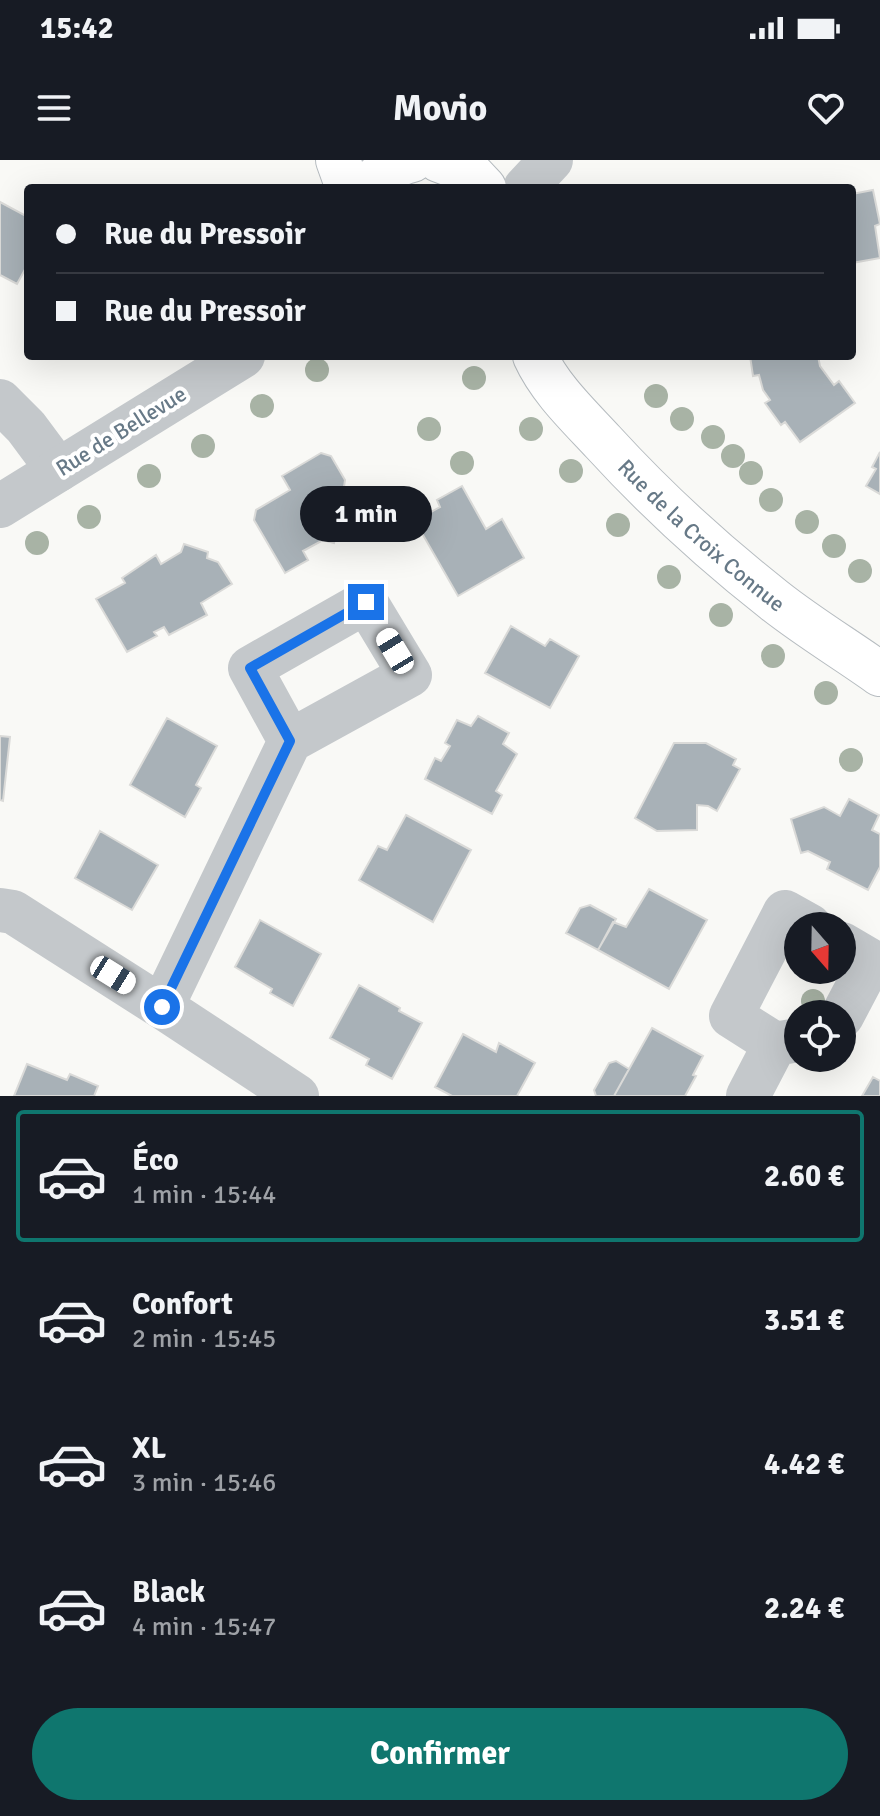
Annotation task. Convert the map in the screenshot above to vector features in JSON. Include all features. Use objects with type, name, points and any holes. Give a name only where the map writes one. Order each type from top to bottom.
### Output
[{"type":"main road","points":[[338,160],[347,184]]},
{"type":"main road","points":[[370,184],[378,175],[396,164],[440,161],[468,171],[480,184]]},
{"type":"main road","name":"Rue de la Croix Connue","points":[[531,362],[635,477],[697,536],[776,602],[880,674]]},
{"type":"street","points":[[529,184],[551,160]]},
{"type":"street","name":"Rue de Bellevue","points":[[0,506],[237,360]]},
{"type":"street","points":[[0,401],[26,427],[58,470]]},
{"type":"street","points":[[162,1007],[290,741]]},
{"type":"street","points":[[0,910],[13,912],[297,1096]]},
{"type":"street","points":[[784,914],[731,1016],[784,1041]]},
{"type":"street","points":[[850,1000],[871,961],[856,952]]},
{"type":"street","points":[[748,1096],[784,1045]]},
{"type":"building","points":[[873,190],[880,224],[875,226],[880,258],[856,262],[856,193]]},
{"type":"building","points":[[0,202],[24,215],[24,271],[17,284],[0,275]]},
{"type":"building","points":[[751,360],[819,360],[834,385],[839,381],[855,403],[800,442],[785,422],[781,425],[765,403],[770,400],[759,375],[753,376]]},
{"type":"building","points":[[880,452],[880,494],[866,486],[876,469],[872,467]]},
{"type":"building","points":[[321,453],[331,456],[345,480],[344,487],[334,493],[342,506],[334,543],[323,540],[303,551],[308,560],[285,573],[254,520],[256,510],[290,490],[282,476]]},
{"type":"building","points":[[462,486],[486,529],[502,519],[524,558],[458,596],[415,521],[440,507],[437,500]]},
{"type":"building","points":[[184,544],[208,552],[207,558],[218,562],[232,584],[201,603],[207,615],[169,635],[164,627],[154,632],[157,636],[127,652],[96,599],[125,583],[122,578],[156,555],[161,564],[181,552]]},
{"type":"building","points":[[511,626],[545,646],[550,639],[579,656],[550,708],[485,673]]},
{"type":"building","points":[[478,716],[509,733],[503,744],[517,754],[496,791],[502,795],[492,814],[425,779],[435,758],[441,761],[450,746],[445,743],[457,720],[471,726]]},
{"type":"building","points":[[167,718],[217,746],[196,785],[201,788],[185,817],[130,785]]},
{"type":"building","points":[[0,736],[10,737],[3,801],[0,800]]},
{"type":"building","points":[[674,743],[706,743],[736,759],[733,765],[740,769],[717,811],[697,805],[697,830],[657,831],[635,818]]},
{"type":"building","points":[[849,799],[879,815],[872,830],[880,834],[880,867],[868,890],[827,869],[830,862],[808,851],[801,853],[791,819],[824,807],[840,816]]},
{"type":"building","points":[[406,815],[471,850],[433,922],[359,880],[378,846],[387,850]]},
{"type":"building","points":[[100,831],[158,865],[132,910],[75,878]]},
{"type":"building","points":[[649,889],[707,920],[669,989],[598,950],[613,922],[626,927]]},
{"type":"building","points":[[590,905],[616,919],[598,950],[566,933],[580,908]]},
{"type":"building","points":[[260,920],[321,954],[293,1006],[235,967]]},
{"type":"building","points":[[359,985],[422,1023],[392,1079],[366,1065],[369,1059],[330,1038]]},
{"type":"building","points":[[652,1028],[703,1056],[685,1096],[614,1096]]},
{"type":"building","points":[[463,1034],[496,1052],[499,1043],[535,1063],[517,1096],[452,1096],[435,1087]]},
{"type":"building","points":[[616,1061],[629,1069],[614,1096],[596,1096],[594,1090],[609,1063]]},
{"type":"building","points":[[27,1064],[67,1080],[70,1074],[98,1086],[94,1096],[14,1096]]},
{"type":"building","points":[[873,1077],[880,1081],[880,1096],[862,1096]]},
{"type":"route","points":[[162,1007],[290,741],[250,668],[366,602]]}]
